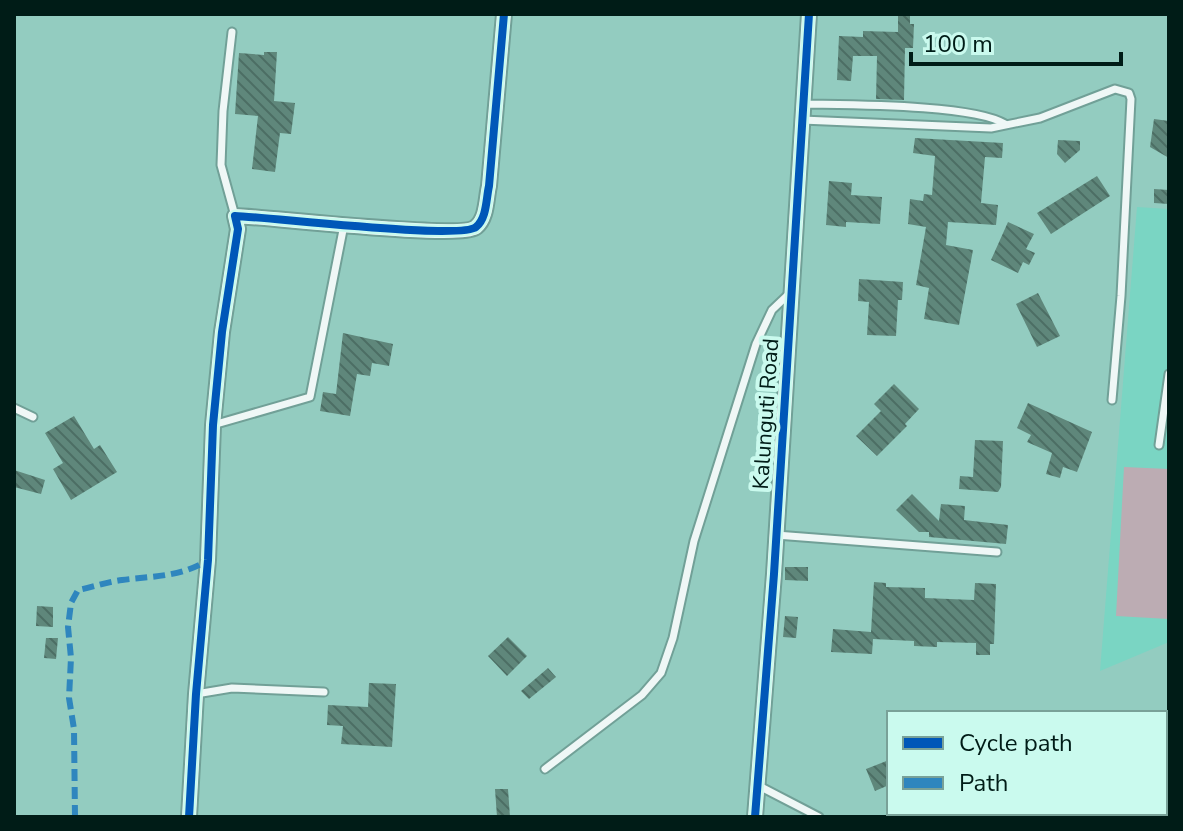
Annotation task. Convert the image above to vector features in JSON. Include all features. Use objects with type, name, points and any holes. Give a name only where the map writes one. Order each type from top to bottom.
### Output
[{"type":"street","points":[[189,817],[208,560],[213,425],[222,332],[238,229],[235,216],[467,231],[477,227],[484,214],[489,186],[504,14]]},
{"type":"street","name":"Kalunguti Road","points":[[755,817],[809,14]]},
{"type":"lane","points":[[232,32],[223,111],[221,165],[235,216]]},
{"type":"lane","points":[[802,120],[991,128],[1040,118],[1115,89],[1129,93],[1121,296],[1112,400]]},
{"type":"lane","points":[[803,104],[963,113],[992,116],[1005,124]]},
{"type":"lane","points":[[213,425],[310,397],[344,225]]},
{"type":"lane","points":[[545,769],[642,695],[661,673],[673,638],[694,541],[756,344],[772,310],[792,291]]},
{"type":"lane","points":[[1159,445],[1169,374]]},
{"type":"lane","points":[[14,408],[33,417]]},
{"type":"lane","points":[[776,535],[997,552]]},
{"type":"lane","points":[[196,694],[232,688],[324,692]]},
{"type":"lane","points":[[757,785],[819,817]]},
{"type":"shaded area","points":[[1137,207],[1169,209],[1169,642],[1100,671]]},
{"type":"shaded area","points":[[1124,467],[1169,469],[1169,619],[1116,616]]},
{"type":"building","points":[[898,16],[910,16],[910,24],[914,24],[913,48],[905,48],[904,100],[876,99],[877,56],[853,56],[851,81],[837,80],[839,36],[863,37],[863,31],[898,32]]},
{"type":"building","points":[[264,52],[277,52],[274,101],[295,103],[291,134],[280,133],[275,172],[252,169],[258,116],[235,114],[239,53],[264,55]]},
{"type":"building","points":[[1154,119],[1169,121],[1169,158],[1150,147]]},
{"type":"building","points":[[915,138],[1003,143],[1002,158],[985,157],[981,203],[998,205],[996,225],[948,222],[946,245],[973,250],[959,325],[924,319],[929,288],[916,285],[926,227],[908,224],[910,199],[923,201],[924,194],[932,195],[935,156],[913,153]]},
{"type":"building","points":[[1058,140],[1080,141],[1080,150],[1065,163],[1057,154]]},
{"type":"building","points":[[1097,176],[1110,196],[1051,234],[1037,213]]},
{"type":"building","points":[[829,181],[852,183],[851,195],[882,197],[880,224],[846,222],[846,227],[826,225]]},
{"type":"building","points":[[1154,189],[1169,190],[1169,204],[1154,203]]},
{"type":"building","points":[[1008,222],[1034,234],[1026,249],[1035,253],[1029,265],[1023,262],[1018,273],[991,260]]},
{"type":"building","points":[[859,279],[903,282],[902,300],[898,300],[896,336],[867,335],[869,302],[858,301]]},
{"type":"building","points":[[1038,293],[1060,336],[1037,347],[1016,304]]},
{"type":"building","points":[[343,333],[393,344],[389,366],[372,363],[370,376],[357,374],[350,416],[320,411],[323,392],[336,394]]},
{"type":"building","points":[[894,384],[919,409],[877,456],[856,436],[881,411],[874,404]]},
{"type":"building","points":[[1028,403],[1092,432],[1077,472],[1063,467],[1060,478],[1046,474],[1052,453],[1027,442],[1031,435],[1017,428]]},
{"type":"building","points":[[74,416],[94,449],[100,445],[117,472],[71,500],[53,469],[63,463],[45,433]]},
{"type":"building","points":[[975,440],[1003,441],[1001,487],[998,492],[959,489],[960,476],[973,477]]},
{"type":"building","points":[[14,470],[45,480],[41,494],[14,487]]},
{"type":"building","points":[[912,494],[939,521],[941,504],[965,506],[964,520],[1008,525],[1006,544],[929,537],[929,532],[919,532],[896,510]]},
{"type":"building","points":[[785,567],[808,567],[808,581],[785,580]]},
{"type":"building","points":[[874,582],[886,583],[886,587],[925,588],[925,598],[974,600],[975,583],[996,584],[994,644],[990,644],[990,655],[976,655],[976,643],[937,642],[937,647],[914,646],[914,641],[873,639],[872,654],[831,652],[833,629],[871,632]]},
{"type":"building","points":[[37,606],[53,607],[53,627],[36,626]]},
{"type":"building","points":[[785,616],[798,617],[796,638],[783,637]]},
{"type":"building","points":[[508,637],[527,656],[507,676],[488,656]]},
{"type":"building","points":[[46,638],[58,638],[56,659],[44,658]]},
{"type":"building","points":[[548,668],[556,677],[529,699],[521,691]]},
{"type":"building","points":[[369,683],[396,684],[392,747],[341,744],[343,726],[327,725],[328,705],[368,707]]},
{"type":"building","points":[[887,761],[887,786],[875,791],[866,769]]},
{"type":"building","points":[[495,789],[508,789],[510,817],[497,817]]},
{"type":"marked path","points":[[75,817],[74,729],[69,698],[71,658],[68,627],[71,603],[78,590],[116,581],[177,573],[208,560]]},
{"type":"cycle path","points":[[189,817],[208,560],[213,425],[222,332],[238,229],[235,216],[437,231],[476,227],[484,214],[489,186],[504,14]]},
{"type":"cycle path","points":[[755,817],[774,574],[809,14]]}]
